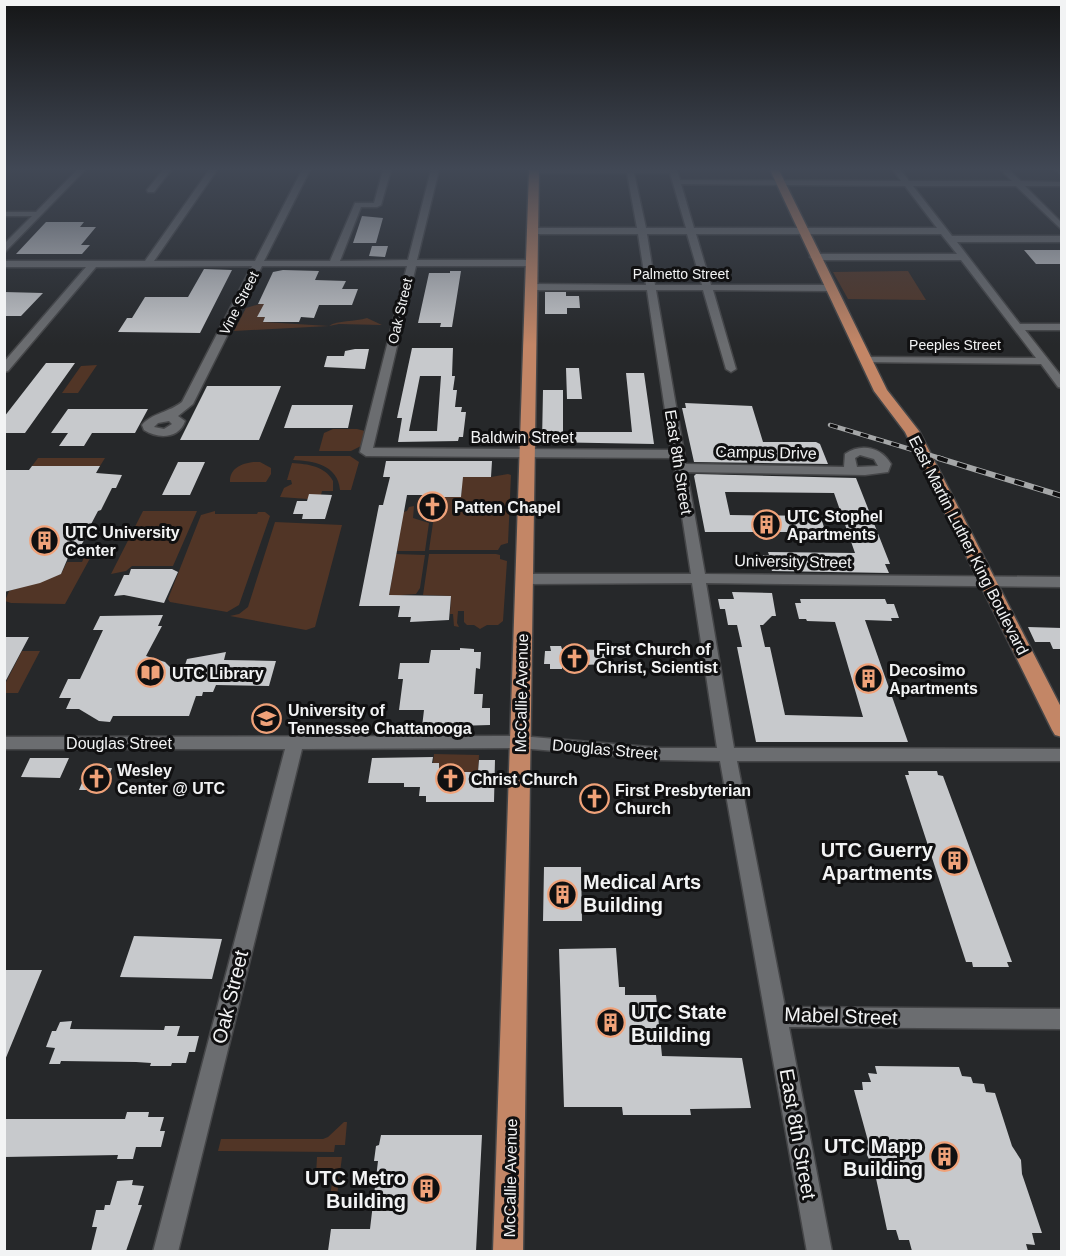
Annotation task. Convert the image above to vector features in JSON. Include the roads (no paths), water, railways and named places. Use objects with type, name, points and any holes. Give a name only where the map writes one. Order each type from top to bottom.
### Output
[{"type":"main road","name":"East Martin Luther King Boulevard","points":[[801,229],[881,391],[912,431],[1062,730]]},
{"type":"main road","name":"McCallie Avenue","points":[[508,1251],[532,231]]},
{"type":"street","points":[[4,250],[24,229]]},
{"type":"street","points":[[148,263],[172,229]]},
{"type":"street","name":"Vine Street","points":[[178,425],[276,229]]},
{"type":"street","points":[[334,263],[348,229]]},
{"type":"street","name":"Oak Street","points":[[366,452],[421,229]]},
{"type":"street","name":"East 8th Street","points":[[641,229],[728,755]]},
{"type":"street","points":[[689,229],[731,369]]},
{"type":"street","points":[[532,231],[943,231],[1062,385]]},
{"type":"street","points":[[950,239],[1062,239]]},
{"type":"street","points":[[815,256],[964,257]]},
{"type":"street","points":[[903,257],[912,270]]},
{"type":"street","points":[[4,264],[531,263]]},
{"type":"street","points":[[4,369],[93,264]]},
{"type":"street","name":"Palmetto Street","points":[[531,287],[831,288]]},
{"type":"street","name":"Peeples Street","points":[[1017,327],[1062,327]]},
{"type":"street","points":[[4,351],[19,351]]},
{"type":"street","name":"Peeples Street","points":[[866,360],[1043,361]]},
{"type":"street","points":[[166,417],[176,418],[178,425],[162,433],[148,428],[148,424],[154,420],[176,413],[187,404]]},
{"type":"street","name":"Baldwin Street","points":[[366,452],[527,454],[679,461]]},
{"type":"street","name":"Campus Drive","points":[[679,461],[851,470]]},
{"type":"street","name":"University Street","points":[[524,579],[698,578],[1062,582]]},
{"type":"street","name":"Douglas Street","points":[[8,743],[520,742],[661,754],[1062,755]]},
{"type":"street","name":"Oak Street","points":[[165,1251],[295,743]]},
{"type":"street","name":"Mabel Street","points":[[728,755],[776,1017],[1062,1019]]},
{"type":"street","name":"East 8th Street","points":[[776,1017],[820,1251]]},
{"type":"railway","points":[[830,425],[943,459]]},
{"type":"railway","points":[[938,458],[1062,496]]},
{"type":"place","name":"Patten Chapel","points":[[433,507]]},
{"type":"place","name":"UTC Stophel Apartments","points":[[766,525]]},
{"type":"place","name":"UTC University Center","points":[[44,541]]},
{"type":"place","name":"First Church of Christ, Scientist","points":[[575,658]]},
{"type":"place","name":"UTC Library","points":[[151,673]]},
{"type":"place","name":"Decosimo Apartments","points":[[868,679]]},
{"type":"place","name":"University of Tennessee Chattanooga","points":[[267,719]]},
{"type":"place","name":"Wesley Center @ UTC","points":[[96,779]]},
{"type":"place","name":"Christ Church","points":[[450,779]]},
{"type":"place","name":"First Presbyterian Church","points":[[594,799]]},
{"type":"place","name":"UTC Guerry Apartments","points":[[954,861]]},
{"type":"place","name":"Medical Arts Building","points":[[562,894]]},
{"type":"place","name":"UTC State Building","points":[[610,1023]]},
{"type":"place","name":"UTC Mapp Building","points":[[944,1157]]},
{"type":"place","name":"UTC Metro Building","points":[[427,1189]]}]
